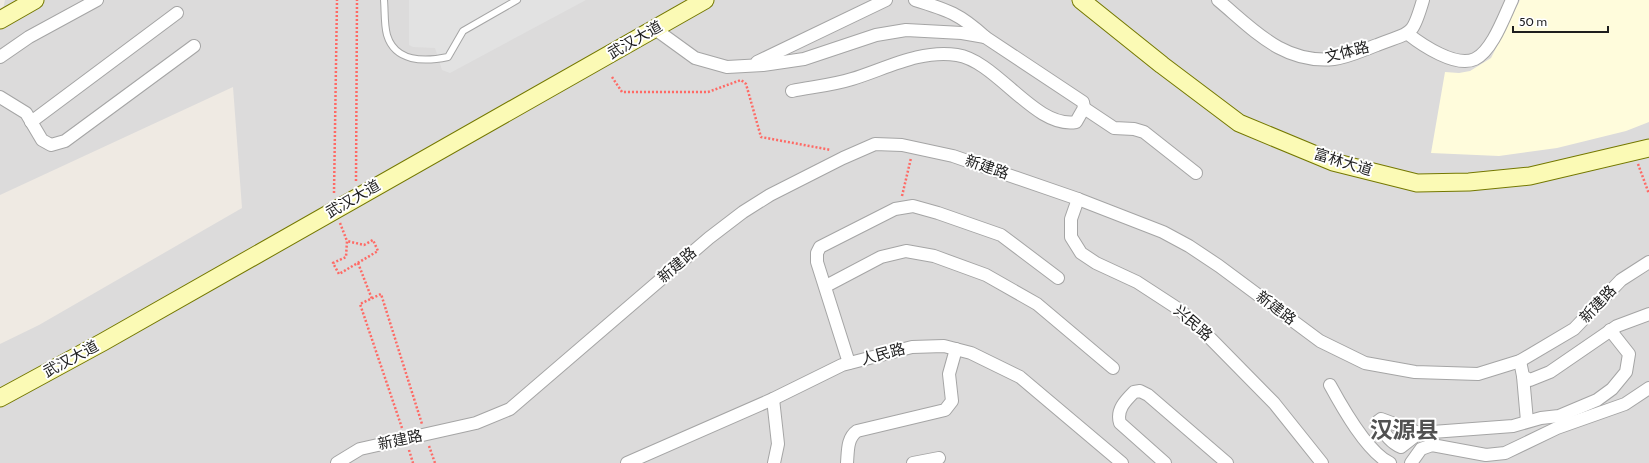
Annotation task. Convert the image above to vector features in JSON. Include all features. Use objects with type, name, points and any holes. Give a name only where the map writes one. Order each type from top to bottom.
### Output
[{"type":"main road","points":[[0,20],[35,0]]},
{"type":"main road","name":"武汉大道","points":[[0,398],[103,342],[705,0]]},
{"type":"main road","name":"富林大道","points":[[1081,0],[1162,65],[1239,123],[1333,162],[1417,183],[1469,182],[1530,176],[1641,150]]},
{"type":"street","points":[[0,57],[29,37],[97,0]]},
{"type":"street","points":[[749,66],[886,0]]},
{"type":"street","points":[[915,0],[954,12],[985,37],[1082,102],[1084,108],[1114,128],[1134,129],[1144,132],[1196,173]]},
{"type":"street","name":"文体路","points":[[1218,0],[1266,41],[1282,50],[1304,58],[1335,59],[1357,53],[1408,34]]},
{"type":"street","points":[[1423,0],[1416,23],[1408,34],[1448,58],[1467,61],[1474,59],[1483,53],[1494,37],[1512,0]]},
{"type":"street","points":[[31,122],[177,13]]},
{"type":"street","points":[[655,29],[695,58],[726,67],[749,66],[804,59],[876,36],[906,30],[962,32],[985,37]]},
{"type":"street","points":[[0,97],[20,109],[31,122],[42,140],[51,145],[65,141],[194,46]]},
{"type":"street","points":[[792,91],[851,80],[901,62],[940,53],[959,55],[978,63],[1023,100],[1050,117],[1069,123],[1076,122],[1084,108]]},
{"type":"street","name":"新建路","points":[[337,463],[360,449],[476,423],[510,409],[709,238],[743,212],[770,195],[843,158],[875,144],[902,145],[954,156],[1078,199],[1163,232],[1219,266],[1320,341],[1365,364],[1415,372],[1478,374],[1520,361],[1574,329],[1621,280],[1649,262]]},
{"type":"street","name":"兴民路","points":[[1078,199],[1072,220],[1071,237],[1081,253],[1096,263],[1137,282],[1180,310],[1211,338],[1274,403],[1322,463]]},
{"type":"street","points":[[848,363],[826,286],[817,262],[817,253],[820,247],[899,208],[913,206],[1001,235],[1058,278]]},
{"type":"street","points":[[826,286],[881,258],[906,251],[934,256],[986,275],[1037,304],[1114,368]]},
{"type":"street","points":[[1523,376],[1530,380],[1550,372],[1610,330],[1649,314]]},
{"type":"street","points":[[1419,433],[1506,426],[1559,416],[1597,400],[1612,389],[1626,372],[1629,354],[1610,330]]},
{"type":"street","name":"人民路","points":[[627,463],[773,399],[848,363],[912,347],[944,346],[971,353],[1020,377],[1122,463]]},
{"type":"street","points":[[847,463],[849,441],[852,435],[857,431],[945,410],[952,401],[949,374],[956,349]]},
{"type":"street","points":[[1520,361],[1523,376],[1527,421]]},
{"type":"street","points":[[1330,385],[1342,407],[1374,452],[1390,463]]},
{"type":"street","points":[[1411,463],[1421,449],[1432,445],[1486,455],[1504,453],[1557,428],[1625,404],[1649,388]]},
{"type":"street","points":[[1166,463],[1120,423],[1118,417],[1120,409],[1134,392],[1140,391],[1148,395],[1227,463]]},
{"type":"street","points":[[773,399],[778,444],[774,463]]},
{"type":"street","points":[[914,463],[939,458]]},
{"type":"lane","points":[[384,0],[386,34],[391,46],[404,56],[436,60],[448,57],[463,30],[517,0]]},
{"type":"path","points":[[337,0],[334,210],[347,241],[346,257],[333,263],[339,274],[378,251],[373,240],[364,245],[347,241]]},
{"type":"path","points":[[356,198],[357,0]]},
{"type":"path","points":[[612,77],[622,92],[708,92],[741,80],[746,84],[761,137],[837,152]]},
{"type":"path","points":[[899,208],[914,147]]},
{"type":"path","points":[[1641,150],[1649,194]]},
{"type":"path","points":[[358,262],[372,299]]},
{"type":"path","points":[[413,463],[360,304],[381,294],[435,463]]},
{"type":"shaded area","points":[[5,0],[1649,0],[1649,463],[0,463],[0,344],[39,325],[242,208],[233,87],[0,195],[0,22]]},
{"type":"shaded area","points":[[409,0],[586,0],[450,73],[442,70],[435,48],[413,47],[409,45]]},
{"type":"shaded area","points":[[1520,0],[1649,0],[1649,122],[1626,131],[1557,148],[1499,156],[1431,153],[1445,72],[1459,73],[1470,71],[1491,58]]},
{"type":"district","name":"汉源县","points":[[1404,430]]}]
